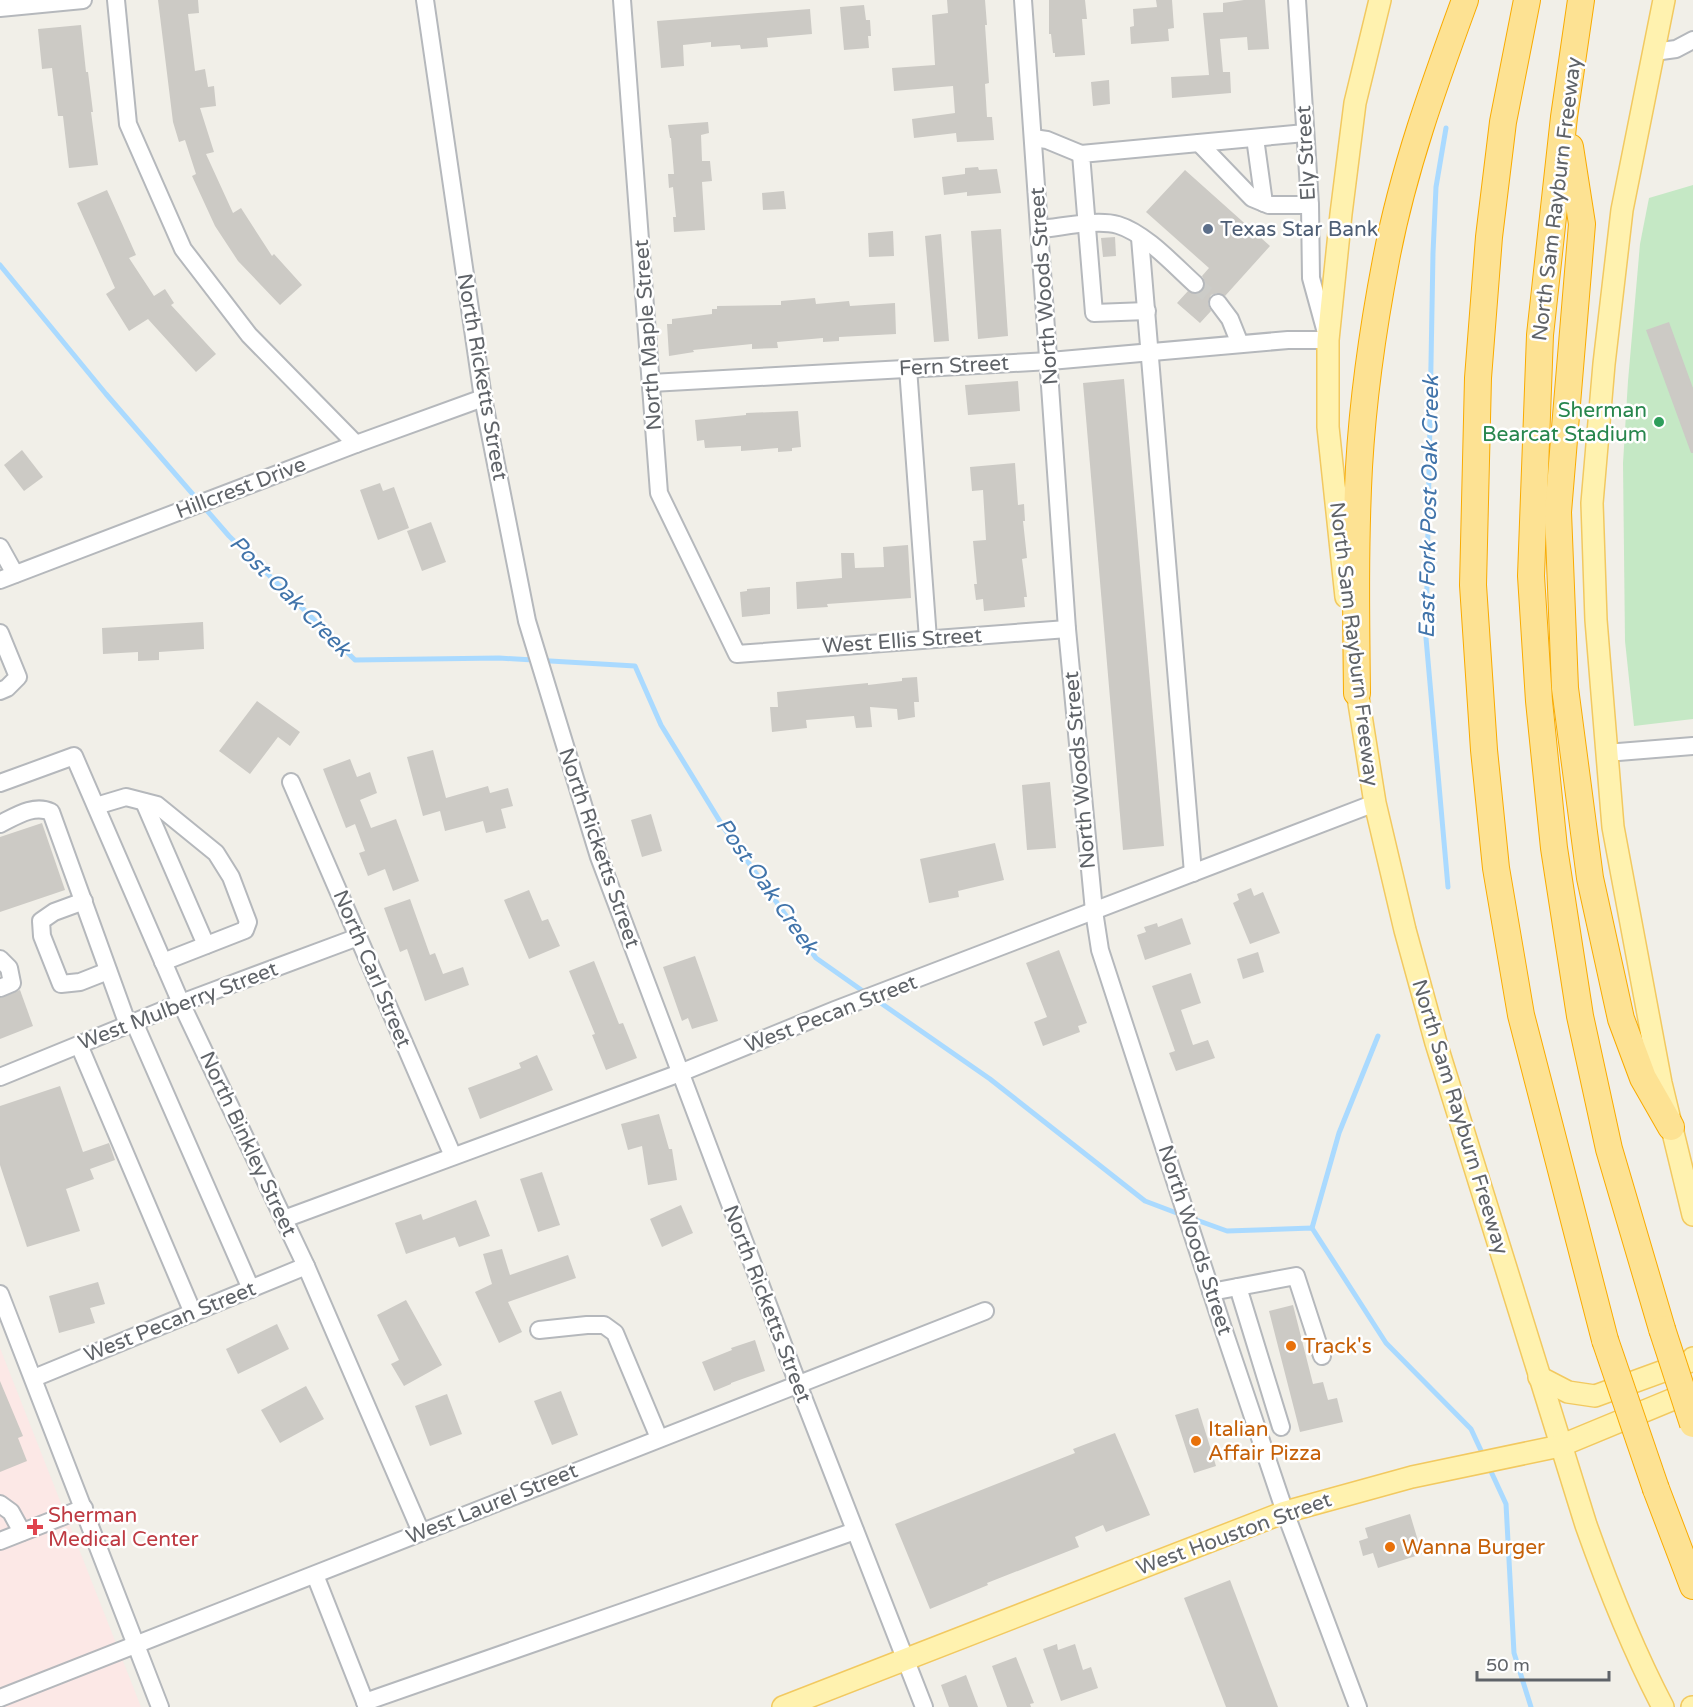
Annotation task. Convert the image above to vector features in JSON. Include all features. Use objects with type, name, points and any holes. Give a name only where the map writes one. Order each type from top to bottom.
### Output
[{"type":"highway","points":[[1357,693],[1356,598],[1359,466],[1369,364],[1386,259],[1404,184],[1418,133],[1465,0]]},
{"type":"highway","points":[[1527,0],[1503,122],[1489,237],[1478,378],[1473,585],[1484,750],[1496,868],[1521,1015],[1605,1340],[1656,1489],[1693,1586]]},
{"type":"highway","name":"North Sam Rayburn Freeway","points":[[1581,1],[1564,117],[1540,335],[1531,576],[1539,701],[1554,849],[1580,1016],[1609,1149],[1662,1329],[1693,1424]]},
{"type":"highway","points":[[1564,117],[1582,224],[1558,512],[1565,688],[1590,878],[1622,1019],[1643,1078],[1671,1127]]},
{"type":"main road","name":"North Sam Rayburn Freeway","points":[[1380,0],[1355,103],[1328,340],[1328,428],[1357,693],[1375,803],[1405,930],[1436,1043],[1560,1446],[1611,1596],[1641,1665],[1663,1707]]},
{"type":"main road","points":[[1664,0],[1622,210],[1604,364],[1592,503],[1596,620],[1613,827],[1660,1083],[1693,1214]]},
{"type":"main road","points":[[1539,1377],[1568,1392],[1595,1396],[1691,1361],[1693,1358]]},
{"type":"main road","name":"West Houston Street","points":[[783,1707],[1285,1512],[1368,1488],[1560,1446],[1693,1391]]},
{"type":"street","points":[[0,8],[83,0]]},
{"type":"street","points":[[116,0],[129,124],[183,249],[249,335],[356,444]]},
{"type":"street","name":"North Ricketts Street","points":[[429,0],[483,398],[527,621],[599,857],[798,1384],[924,1707]]},
{"type":"street","name":"North Maple Street","points":[[622,0],[659,493],[737,654]]},
{"type":"street","name":"North Woods Street","points":[[1023,0],[1050,360],[1067,629],[1094,911],[1100,950],[1285,1512],[1358,1707]]},
{"type":"street","name":"Ely Street","points":[[1297,0],[1310,205],[1311,278],[1328,340]]},
{"type":"street","points":[[1654,52],[1676,49],[1693,40]]},
{"type":"street","points":[[1034,138],[1047,140],[1082,154],[1305,133]]},
{"type":"street","points":[[1255,138],[1264,203]]},
{"type":"street","points":[[1199,143],[1252,198],[1269,205],[1310,205]]},
{"type":"street","points":[[1082,154],[1094,313],[1147,310]]},
{"type":"street","points":[[1040,229],[1099,224],[1119,226],[1151,243],[1195,284]]},
{"type":"street","points":[[1140,238],[1193,873]]},
{"type":"street","points":[[1218,303],[1230,319],[1240,344]]},
{"type":"street","name":"Fern Street","points":[[651,383],[1050,360],[1288,340],[1328,340]]},
{"type":"street","points":[[908,368],[928,639]]},
{"type":"street","name":"Hillcrest Drive","points":[[7,577],[483,398]]},
{"type":"street","points":[[0,548],[7,577]]},
{"type":"street","name":"West Ellis Street","points":[[737,654],[1067,629]]},
{"type":"street","points":[[0,633],[18,676],[7,688],[0,691]]},
{"type":"street","points":[[1606,753],[1693,746]]},
{"type":"street","name":"North Binkley Street","points":[[0,783],[74,756],[181,1003],[306,1266],[421,1532]]},
{"type":"street","name":"North Carl Street","points":[[291,782],[453,1156]]},
{"type":"street","points":[[96,806],[126,797],[157,805],[216,853],[231,878],[248,922],[245,930],[163,962]]},
{"type":"street","points":[[144,802],[206,945]]},
{"type":"street","name":"West Pecan Street","points":[[284,1219],[680,1073],[835,1010],[1375,803]]},
{"type":"street","points":[[0,824],[28,811],[43,808],[51,812],[108,971],[251,1289]]},
{"type":"street","points":[[84,901],[54,912],[40,921],[42,936],[61,984],[80,982],[108,971]]},
{"type":"street","name":"West Mulberry Street","points":[[0,1077],[181,1003],[358,937]]},
{"type":"street","points":[[0,959],[9,968],[12,983],[0,988]]},
{"type":"street","points":[[79,1045],[193,1313]]},
{"type":"street","name":"West Pecan Street","points":[[34,1378],[306,1266]]},
{"type":"street","points":[[1211,1292],[1296,1276],[1322,1356]]},
{"type":"street","points":[[1238,1287],[1281,1426]]},
{"type":"street","points":[[0,1294],[160,1707]]},
{"type":"street","name":"West Laurel Street","points":[[0,1698],[985,1311]]},
{"type":"street","points":[[539,1330],[604,1325],[615,1333],[659,1438]]},
{"type":"street","points":[[0,1504],[11,1512],[22,1532]]},
{"type":"street","points":[[0,1541],[84,1508]]},
{"type":"street","points":[[315,1575],[366,1704],[855,1531]]},
{"type":"shaded area","name":"Sherman Medical Center","points":[[0,1348],[141,1707],[0,1707]]},
{"type":"green space","name":"Sherman Bearcat Stadium","points":[[1693,185],[1693,719],[1634,726],[1625,641],[1623,463],[1640,244],[1649,198]]},
{"type":"building","points":[[158,0],[198,0],[199,13],[188,14],[195,71],[205,69],[208,87],[214,86],[216,106],[200,108],[214,152],[206,154],[233,213],[241,208],[272,256],[274,254],[302,285],[280,305],[238,261],[215,226],[192,176],[196,174],[185,140],[179,142],[173,122]]},
{"type":"building","points":[[947,0],[985,0],[989,83],[985,84],[987,117],[992,117],[994,140],[957,142],[956,133],[914,138],[912,119],[955,113],[953,86],[894,91],[892,68],[935,65],[932,15],[948,13]]},
{"type":"building","points":[[1049,0],[1085,0],[1087,19],[1082,19],[1085,55],[1055,57],[1051,34],[1049,34]]},
{"type":"building","points":[[1156,0],[1172,0],[1174,28],[1168,29],[1169,41],[1131,44],[1130,27],[1134,26],[1133,9],[1157,7]]},
{"type":"building","points":[[1265,0],[1269,49],[1248,50],[1247,37],[1220,39],[1223,72],[1230,72],[1231,93],[1172,98],[1171,77],[1209,75],[1203,13],[1223,12],[1223,3]]},
{"type":"building","points":[[864,5],[866,20],[870,20],[869,48],[844,50],[840,7]]},
{"type":"building","points":[[810,9],[812,34],[767,38],[768,47],[741,49],[740,45],[711,47],[711,42],[683,45],[684,66],[661,68],[657,21]]},
{"type":"building","points":[[81,25],[98,165],[69,168],[63,116],[58,116],[52,68],[42,69],[38,29]]},
{"type":"building","points":[[1109,80],[1110,104],[1093,106],[1091,82]]},
{"type":"building","points":[[708,122],[709,133],[701,135],[702,161],[710,161],[712,181],[702,182],[705,230],[674,232],[673,217],[676,217],[673,187],[669,188],[668,174],[674,174],[668,125]]},
{"type":"building","points":[[978,167],[979,170],[997,169],[1001,193],[967,196],[967,192],[944,195],[942,177],[965,174],[965,168]]},
{"type":"building","name":"Texas Star Bank","points":[[1185,170],[1270,246],[1225,296],[1217,293],[1211,295],[1208,304],[1211,311],[1200,323],[1177,303],[1188,291],[1197,294],[1203,291],[1205,282],[1202,276],[1209,268],[1146,212]]},
{"type":"building","points":[[107,190],[136,255],[129,258],[154,296],[165,289],[174,303],[171,305],[216,354],[196,372],[148,319],[129,331],[106,294],[115,288],[77,203]]},
{"type":"building","points":[[784,191],[786,209],[763,210],[762,193]]},
{"type":"building","points":[[1001,229],[1008,336],[978,339],[971,231]]},
{"type":"building","points":[[893,231],[894,256],[869,257],[868,233]]},
{"type":"building","points":[[941,234],[949,341],[934,342],[925,236]]},
{"type":"building","points":[[1115,237],[1116,256],[1103,257],[1101,238]]},
{"type":"building","points":[[815,298],[816,304],[849,301],[850,306],[895,303],[896,334],[839,337],[839,341],[823,342],[823,338],[777,342],[778,348],[752,349],[752,344],[693,350],[694,352],[669,356],[667,324],[672,324],[672,319],[712,314],[712,309],[717,309],[717,306],[781,305],[781,301]]},
{"type":"building","points":[[1669,322],[1693,388],[1693,453],[1691,453],[1646,330]]},
{"type":"building","points":[[1124,379],[1164,846],[1123,850],[1083,383]]},
{"type":"building","points":[[1018,381],[1020,411],[968,415],[965,385]]},
{"type":"building","points":[[798,411],[801,447],[792,448],[792,451],[778,452],[778,448],[741,451],[741,446],[705,448],[704,440],[697,441],[695,420],[746,415],[746,413]]},
{"type":"building","points":[[22,450],[43,477],[24,491],[4,465]]},
{"type":"building","points":[[1015,463],[1018,505],[1024,504],[1025,521],[1023,521],[1027,558],[1022,559],[1027,597],[1024,597],[1025,607],[984,611],[983,599],[976,600],[974,584],[977,584],[973,541],[986,540],[983,490],[972,491],[970,467]]},
{"type":"building","points":[[380,483],[383,491],[394,487],[409,528],[378,540],[360,490]]},
{"type":"building","points":[[431,522],[446,562],[422,571],[407,531]]},
{"type":"building","points":[[908,545],[911,598],[827,604],[828,607],[797,609],[796,582],[842,578],[841,553],[854,553],[855,568],[884,567],[883,547]]},
{"type":"building","points":[[770,587],[770,614],[742,617],[740,592],[747,591],[747,589]]},
{"type":"building","points":[[203,622],[204,649],[159,652],[159,660],[138,661],[138,652],[103,654],[102,628]]},
{"type":"building","points":[[917,677],[919,702],[914,702],[915,717],[898,720],[897,709],[870,707],[872,727],[856,728],[854,716],[806,720],[807,728],[772,732],[770,707],[778,707],[777,692],[868,683],[868,685]]},
{"type":"building","points":[[257,701],[300,732],[290,746],[278,737],[250,774],[219,751]]},
{"type":"building","points":[[433,750],[446,798],[488,786],[490,793],[508,788],[513,806],[501,809],[506,828],[486,833],[483,821],[445,831],[440,811],[423,816],[407,757]]},
{"type":"building","points":[[350,759],[357,777],[370,772],[377,793],[360,800],[371,828],[396,819],[419,881],[393,891],[385,869],[368,876],[359,853],[365,851],[355,824],[346,828],[323,769]]},
{"type":"building","points":[[1050,782],[1056,848],[1027,850],[1022,785]]},
{"type":"building","points":[[651,814],[662,851],[642,857],[631,820]]},
{"type":"building","points":[[42,823],[65,890],[0,912],[0,837]]},
{"type":"building","points":[[995,843],[1004,880],[958,891],[959,897],[929,903],[920,859]]},
{"type":"building","points":[[1251,888],[1254,896],[1263,892],[1280,933],[1250,944],[1233,903],[1239,900],[1237,894]]},
{"type":"building","points":[[529,890],[542,921],[548,919],[560,946],[529,959],[504,900]]},
{"type":"building","points":[[410,899],[430,955],[435,953],[443,974],[463,967],[469,985],[425,1001],[407,949],[400,952],[384,908]]},
{"type":"building","points":[[1182,918],[1191,944],[1145,960],[1137,935],[1146,932],[1144,927],[1157,923],[1158,927]]},
{"type":"building","points":[[1059,950],[1087,1023],[1078,1026],[1080,1032],[1043,1046],[1034,1022],[1047,1017],[1026,963]]},
{"type":"building","points":[[1258,952],[1264,972],[1243,979],[1237,959]]},
{"type":"building","points":[[695,956],[718,1021],[692,1029],[688,1018],[682,1021],[663,967]]},
{"type":"building","points":[[594,961],[619,1024],[623,1023],[637,1058],[606,1070],[592,1035],[595,1034],[569,971]]},
{"type":"building","points":[[1191,973],[1201,1003],[1181,1010],[1193,1045],[1208,1040],[1215,1058],[1176,1071],[1169,1053],[1175,1051],[1152,986]]},
{"type":"building","points":[[20,990],[33,1026],[0,1039],[0,998]]},
{"type":"building","points":[[537,1055],[553,1090],[480,1119],[468,1088],[521,1068],[519,1063]]},
{"type":"building","points":[[60,1086],[83,1152],[109,1143],[115,1160],[90,1169],[94,1179],[66,1189],[80,1231],[27,1247],[0,1165],[0,1106]]},
{"type":"building","points":[[659,1114],[669,1149],[672,1149],[677,1180],[648,1185],[642,1146],[628,1150],[621,1124]]},
{"type":"building","points":[[542,1172],[560,1225],[538,1232],[520,1179]]},
{"type":"building","points":[[476,1200],[490,1236],[459,1247],[455,1237],[406,1254],[395,1223],[421,1214],[423,1220]]},
{"type":"building","points":[[681,1205],[693,1233],[662,1247],[650,1219]]},
{"type":"building","points":[[502,1249],[510,1275],[568,1255],[576,1278],[508,1302],[522,1332],[499,1343],[475,1292],[492,1284],[483,1254]]},
{"type":"building","points":[[98,1282],[105,1304],[90,1308],[95,1323],[59,1333],[49,1296]]},
{"type":"building","points":[[406,1300],[442,1365],[404,1386],[391,1364],[399,1360],[377,1315]]},
{"type":"building","name":"Track's","points":[[1293,1305],[1313,1384],[1323,1382],[1328,1400],[1337,1398],[1343,1422],[1300,1432],[1269,1311]]},
{"type":"building","points":[[277,1324],[289,1349],[238,1374],[226,1349]]},
{"type":"building","points":[[755,1340],[765,1371],[714,1391],[702,1362],[732,1350],[731,1348]]},
{"type":"building","points":[[0,1381],[23,1436],[18,1438],[27,1461],[0,1472]]},
{"type":"building","points":[[306,1386],[324,1419],[280,1443],[261,1410]]},
{"type":"building","points":[[561,1391],[578,1435],[552,1445],[534,1401]]},
{"type":"building","points":[[447,1394],[462,1434],[430,1446],[415,1406]]},
{"type":"building","name":"Italian Affair Pizza","points":[[1198,1408],[1216,1466],[1194,1473],[1175,1415]]},
{"type":"building","points":[[1115,1433],[1150,1515],[1106,1532],[1103,1525],[1075,1537],[1079,1547],[987,1583],[988,1585],[930,1609],[895,1524],[1075,1453],[1073,1449]]},
{"type":"building","name":"Wanna Burger","points":[[1410,1514],[1422,1554],[1378,1568],[1373,1553],[1363,1556],[1359,1541],[1368,1538],[1365,1528]]},
{"type":"building","points":[[1230,1580],[1278,1707],[1226,1707],[1184,1598]]},
{"type":"building","points":[[1057,1644],[1058,1650],[1075,1644],[1083,1670],[1091,1667],[1098,1688],[1061,1701],[1043,1649]]},
{"type":"building","points":[[1016,1657],[1034,1703],[1030,1704],[1031,1707],[1007,1707],[992,1666]]},
{"type":"building","points":[[966,1675],[978,1707],[949,1707],[941,1685]]},
{"type":"waterway","name":"East Fork Post Oak Creek","points":[[1446,128],[1436,187],[1433,253],[1426,638],[1448,887]]},
{"type":"waterway","name":"Post Oak Creek","points":[[0,265],[106,394],[229,536],[355,660],[499,658],[635,666],[661,725],[724,828],[816,958],[867,994]]},
{"type":"waterway","name":"Post Oak Creek","points":[[875,999],[990,1079],[1145,1201],[1182,1215]]},
{"type":"waterway","name":"East Fork Post Oak Creek","points":[[1312,1228],[1339,1133],[1378,1036]]},
{"type":"waterway","name":"Post Oak Creek","points":[[1191,1218],[1227,1231],[1312,1228],[1386,1343],[1471,1429],[1484,1457]]},
{"type":"waterway","name":"Post Oak Creek","points":[[1488,1465],[1506,1504],[1514,1653],[1531,1707]]},
{"type":"tunnel","points":[[1195,284],[1218,303]]},
{"type":"place","name":"Texas Star Bank","points":[[1208,229]]},
{"type":"place","name":"Sherman Bearcat Stadium","points":[[1659,422]]},
{"type":"place","name":"Track's","points":[[1291,1346]]},
{"type":"place","name":"Italian Affair Pizza","points":[[1196,1441]]},
{"type":"place","name":"Sherman Medical Center","points":[[35,1527]]},
{"type":"place","name":"Wanna Burger","points":[[1390,1547]]}]
